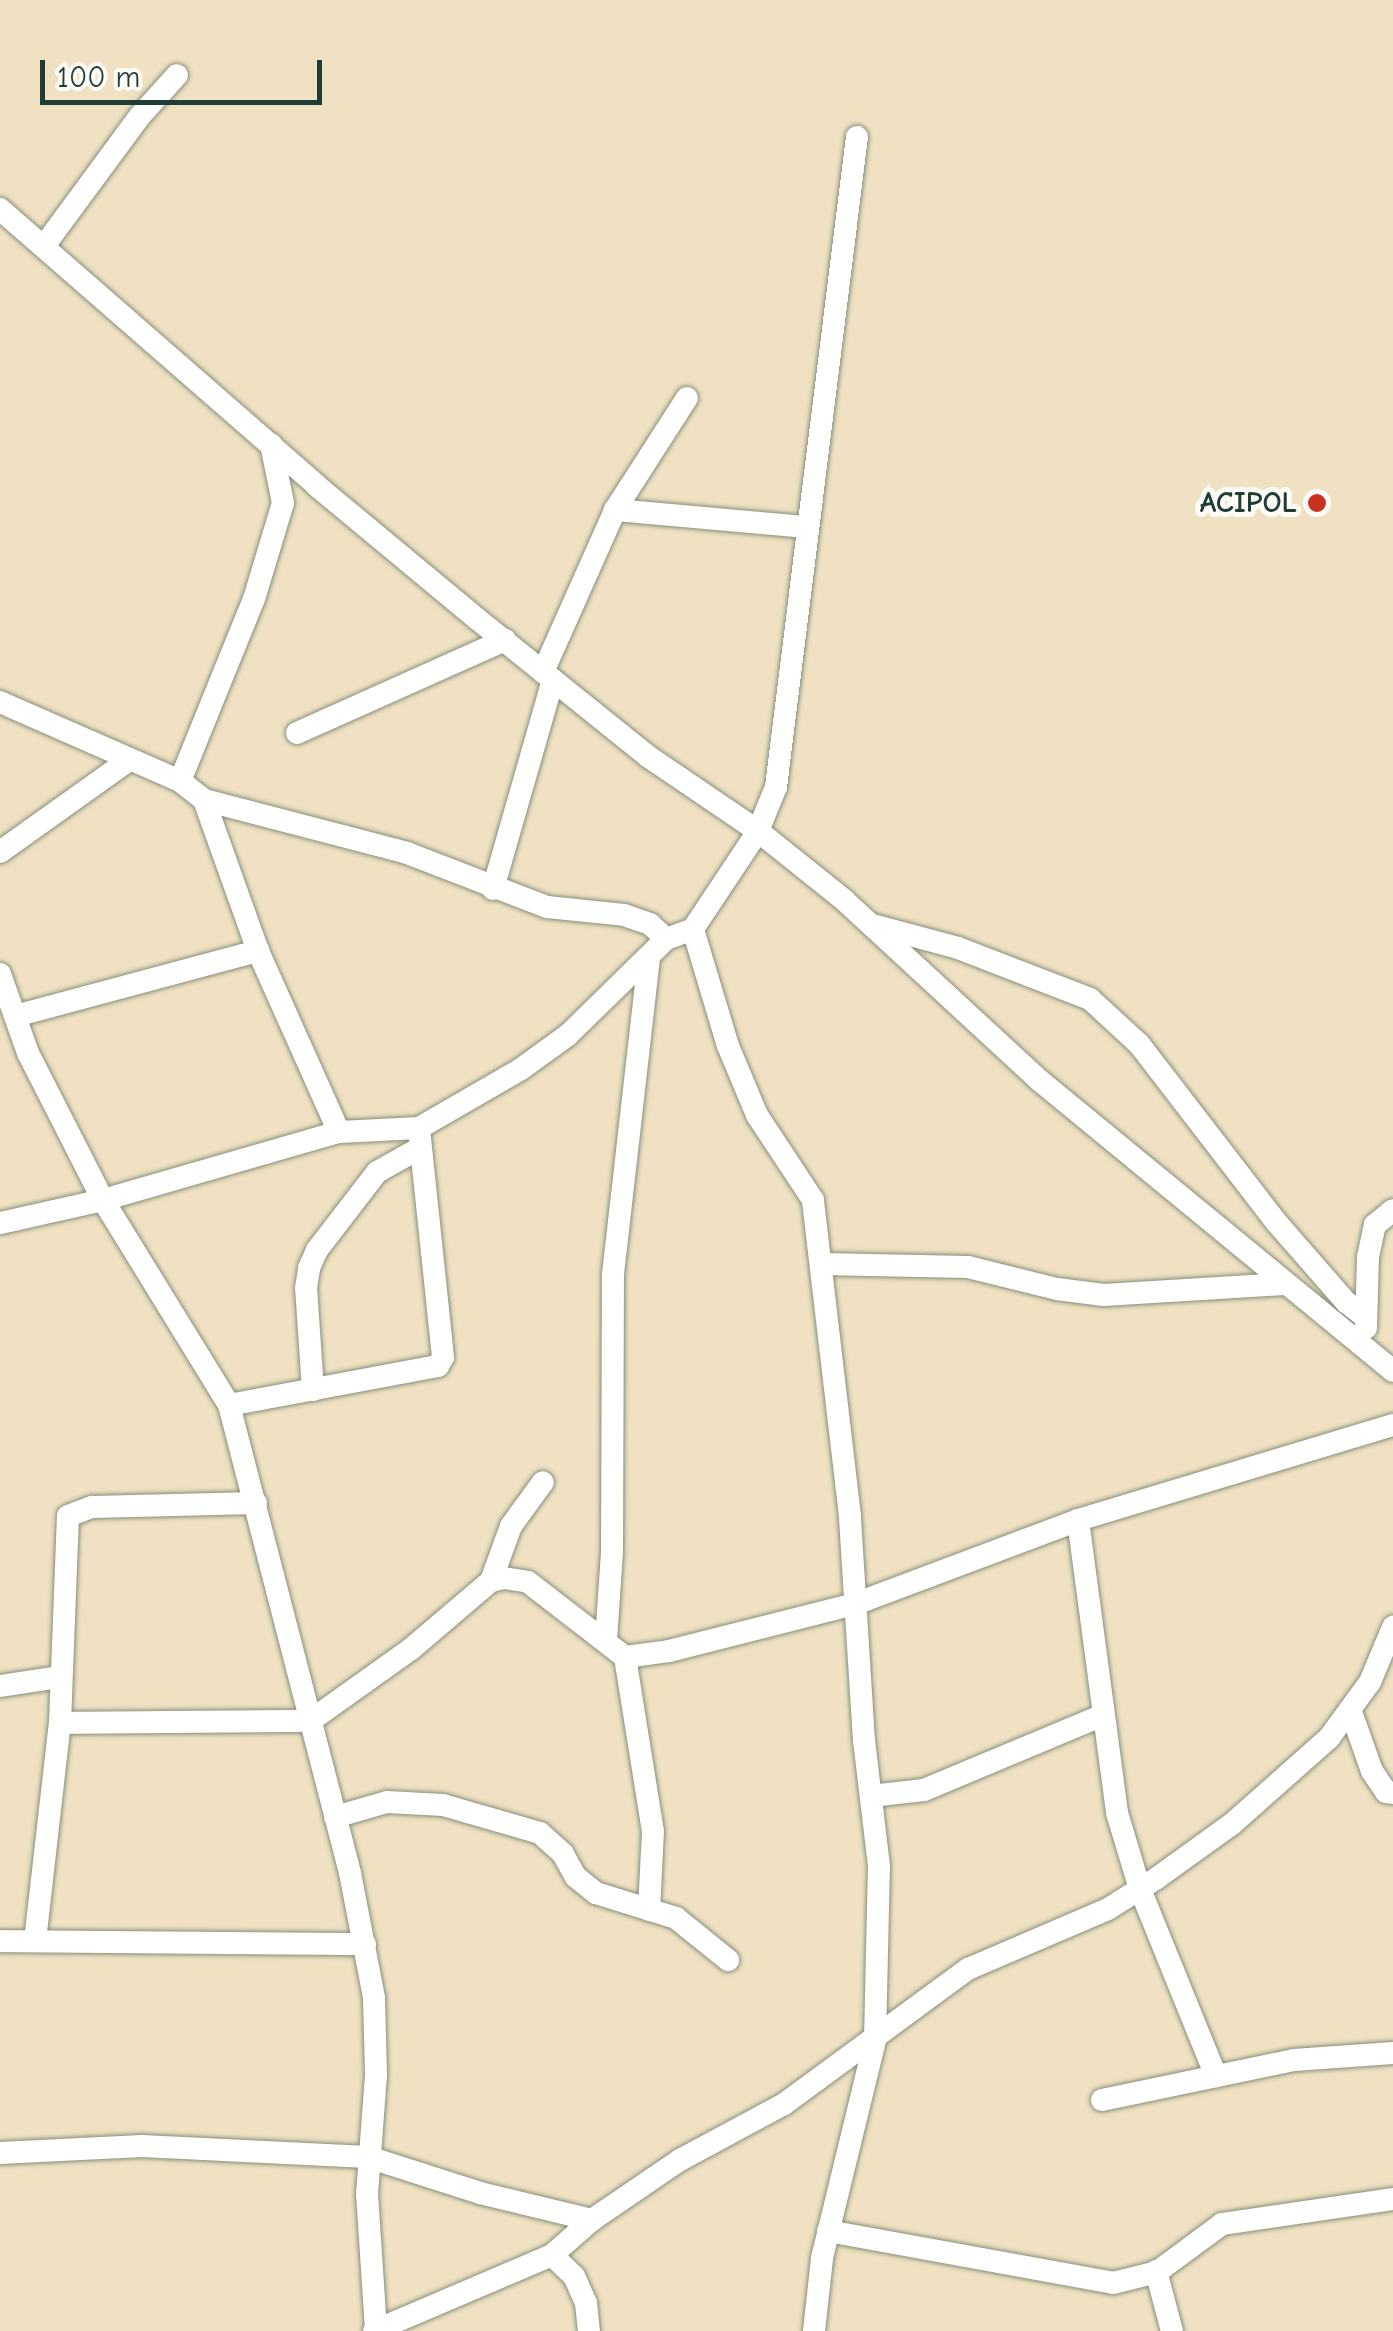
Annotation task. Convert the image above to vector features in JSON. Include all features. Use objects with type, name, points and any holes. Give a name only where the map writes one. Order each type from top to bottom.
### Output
[{"type":"street","points":[[44,246],[140,116],[177,74]]},
{"type":"street","points":[[313,1390],[309,1268],[376,1172],[568,1034],[666,938],[693,928],[758,831],[776,786],[782,752],[857,137]]},
{"type":"street","points":[[0,209],[316,486],[649,757],[758,831],[870,924],[1039,1080],[1393,1371]]},
{"type":"street","points":[[493,888],[548,676],[616,510],[687,398]]},
{"type":"street","points":[[180,781],[254,599],[283,503],[272,444]]},
{"type":"street","points":[[283,503],[316,486]]},
{"type":"street","points":[[616,510],[807,527]]},
{"type":"street","points":[[298,734],[505,640]]},
{"type":"street","points":[[0,702],[180,781],[204,800],[407,853],[547,907],[624,915],[650,924],[666,938]]},
{"type":"street","points":[[0,852],[130,760]]},
{"type":"street","points":[[204,800],[258,950],[339,1132]]},
{"type":"street","points":[[870,924],[958,948],[1090,999],[1139,1044],[1277,1223],[1346,1302],[1365,1317]]},
{"type":"street","points":[[693,928],[728,1046],[758,1115],[813,1200],[879,1866],[875,2040],[828,2231],[814,2331]]},
{"type":"street","points":[[15,1016],[258,950]]},
{"type":"street","points":[[606,1640],[612,1553],[613,1274],[649,956]]},
{"type":"street","points":[[0,974],[28,1053],[103,1200],[229,1405],[256,1502],[335,1817],[374,1998],[376,2075],[368,2156],[375,2331],[552,2255],[592,2220],[680,2160],[784,2104],[968,1969],[1108,1910],[1140,1889],[1232,1824],[1329,1738],[1370,1682],[1393,1627]]},
{"type":"street","points":[[0,1223],[103,1200],[339,1132],[420,1138]]},
{"type":"street","points":[[229,1405],[438,1366],[443,1357],[420,1138]]},
{"type":"street","points":[[1368,1352],[1365,1317],[1375,1225],[1393,1210]]},
{"type":"street","points":[[822,1264],[968,1267],[1058,1290],[1104,1294],[1284,1284]]},
{"type":"street","points":[[624,1656],[669,1651],[855,1604],[1078,1520],[1393,1424]]},
{"type":"street","points":[[492,1581],[512,1526],[543,1482]]},
{"type":"street","points":[[35,1940],[60,1724],[68,1516],[92,1507],[256,1502]]},
{"type":"street","points":[[1078,1520],[1117,1813],[1140,1889],[1216,2076]]},
{"type":"street","points":[[60,1724],[310,1721],[412,1649],[492,1581],[504,1578],[528,1582],[624,1656],[653,1831],[649,1910]]},
{"type":"street","points":[[0,1686],[59,1677]]},
{"type":"street","points":[[1350,1708],[1372,1771],[1386,1792],[1393,1793]]},
{"type":"street","points":[[870,1796],[924,1790],[1102,1716]]},
{"type":"street","points":[[335,1817],[387,1802],[443,1805],[540,1833],[563,1854],[576,1877],[596,1893],[676,1918],[728,1960]]},
{"type":"street","points":[[0,1942],[35,1940],[136,1946],[365,1944]]},
{"type":"street","points":[[1102,2100],[1294,2060],[1393,2053]]},
{"type":"street","points":[[0,2152],[142,2146],[368,2156],[480,2192],[592,2220]]},
{"type":"street","points":[[828,2231],[1113,2284],[1156,2271],[1222,2224],[1393,2200]]},
{"type":"street","points":[[552,2255],[574,2276],[586,2303],[589,2331]]},
{"type":"street","points":[[1156,2271],[1172,2331]]},
{"type":"place","name":"ACIPOL","points":[[1317,503]]}]
